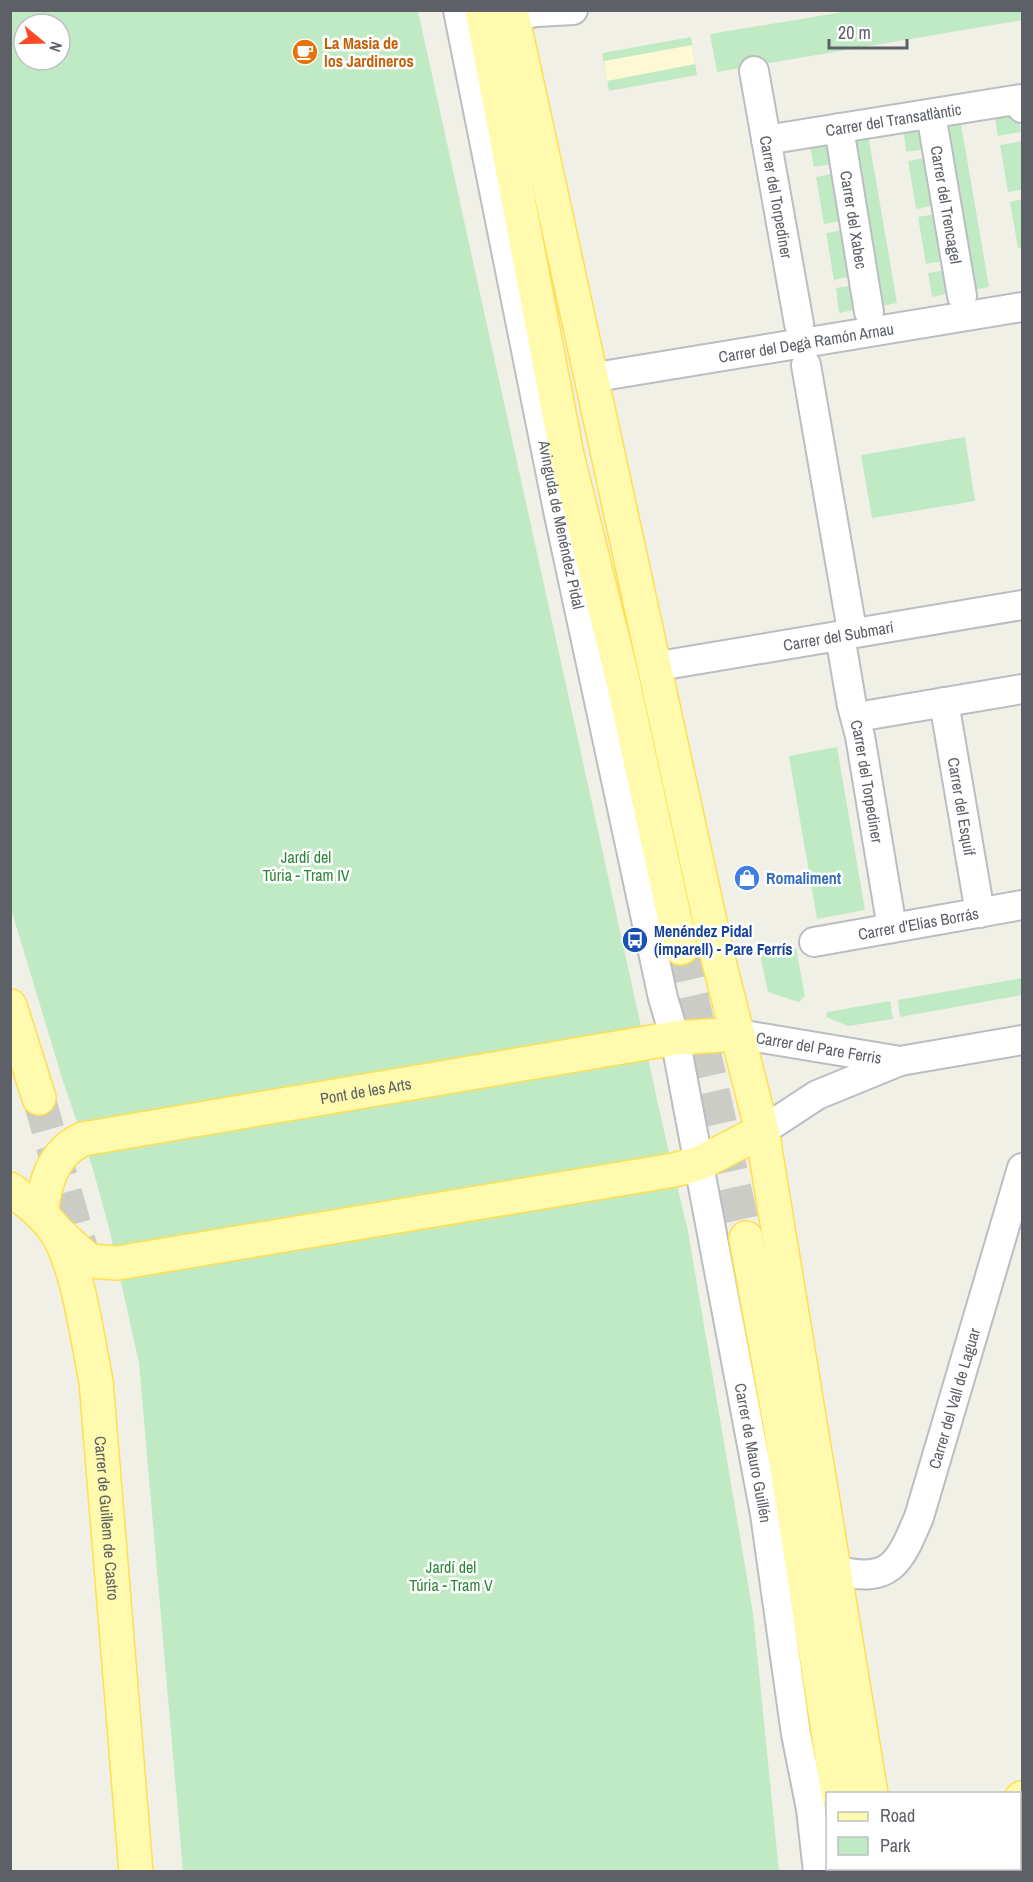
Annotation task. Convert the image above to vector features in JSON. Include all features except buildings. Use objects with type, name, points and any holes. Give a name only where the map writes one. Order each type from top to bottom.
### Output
[{"type":"main road","name":"Avinguda de Menéndez Pidal","points":[[485,16],[531,111],[567,258],[590,378],[719,963],[762,1131]]},
{"type":"main road","name":"Avinguda de Menéndez Pidal","points":[[485,16],[567,455],[622,677],[681,948]]},
{"type":"main road","name":"Avinguda de Menéndez Pidal","points":[[531,111],[548,264],[585,451],[622,677]]},
{"type":"main road","points":[[10,1006],[39,1098]]},
{"type":"main road","name":"Pont de les Arts","points":[[47,1221],[44,1191],[56,1160],[74,1143],[83,1139],[660,1040],[738,1034]]},
{"type":"main road","points":[[47,1221],[89,1261],[117,1263],[687,1166],[762,1131],[871,1792]]},
{"type":"main road","name":"Carrer de Guillem de Castro","points":[[10,1189],[47,1221],[65,1253],[96,1381],[108,1506],[136,1872]]},
{"type":"main road","name":"Carrer de Mauro Guillén","points":[[746,1238],[780,1423],[838,1792]]},
{"type":"street","points":[[485,16],[573,10]]},
{"type":"street","name":"Avinguda de Menéndez Pidal","points":[[485,16],[559,515],[663,998],[660,1040]]},
{"type":"street","name":"Carrer del Torpediner","points":[[754,70],[799,324]]},
{"type":"street","name":"Carrer del Transatlàntic","points":[[766,140],[931,114],[1022,104]]},
{"type":"street","name":"Carrer del Trencagel","points":[[931,114],[962,296]]},
{"type":"street","name":"Carrer del Xabec","points":[[839,128],[870,312]]},
{"type":"street","name":"Carrer del Degà Ramón Arnau","points":[[590,378],[1023,307]]},
{"type":"street","name":"Carrer del Torpediner","points":[[806,365],[845,627],[852,706],[857,717],[892,928]]},
{"type":"street","name":"Carrer del Submarí","points":[[653,667],[845,627],[1023,605]]},
{"type":"street","points":[[857,717],[1023,690]]},
{"type":"street","name":"Carrer del Esquif","points":[[944,702],[980,913]]},
{"type":"street","name":"Carrer d'Elías Borrás","points":[[814,942],[1023,905]]},
{"type":"street","name":"Carrer del Pare Ferris","points":[[738,1034],[900,1060]]},
{"type":"street","name":"Carrer de Mauro Guillén","points":[[660,1040],[765,1514],[796,1734],[811,1809],[818,1872]]},
{"type":"street","name":"Carrer del Pare Ferris","points":[[762,1131],[817,1095],[900,1060],[1023,1041]]},
{"type":"street","name":"Carrer del Vall de Laguar","points":[[836,1570],[855,1575],[876,1574],[895,1564],[908,1543],[919,1517],[1023,1168]]},
{"type":"green space","name":"Jardí del Túria - Tram IV","points":[[10,11],[418,11],[664,1131],[688,1231],[753,1613],[779,1871],[183,1871],[139,1363],[109,1228],[92,1166],[62,1078],[11,909]]},
{"type":"green space","points":[[849,11],[1022,11],[1022,20],[717,72],[710,34]]},
{"type":"green space","points":[[691,37],[697,75],[609,91],[602,53]]},
{"type":"green space","points":[[1017,108],[1021,132],[998,136],[994,112]]},
{"type":"green space","points":[[960,118],[989,287],[967,291],[938,122]]},
{"type":"green space","points":[[927,124],[931,148],[906,152],[903,128]]},
{"type":"green space","points":[[868,134],[897,303],[875,307],[846,137]]},
{"type":"green space","points":[[835,140],[839,163],[814,167],[810,144]]},
{"type":"green space","points":[[1022,141],[1022,190],[1008,192],[1000,145]]},
{"type":"green space","points":[[932,157],[941,204],[916,209],[908,161]]},
{"type":"green space","points":[[840,172],[848,220],[824,224],[816,177]]},
{"type":"green space","points":[[1022,199],[1022,248],[1018,248],[1010,202]]},
{"type":"green space","points":[[942,213],[950,260],[926,264],[918,217]]},
{"type":"green space","points":[[850,229],[858,275],[834,280],[826,233]]},
{"type":"green space","points":[[952,269],[956,292],[932,297],[928,273]]},
{"type":"green space","points":[[859,284],[863,308],[839,313],[836,288]]},
{"type":"green space","points":[[965,437],[975,501],[872,518],[861,455]]},
{"type":"green space","points":[[837,747],[865,910],[817,919],[789,756]]},
{"type":"green space","points":[[796,948],[805,996],[799,1002],[768,992],[760,955]]},
{"type":"green space","points":[[1022,978],[1022,995],[900,1017],[898,1000]]},
{"type":"green space","points":[[890,1001],[893,1019],[848,1026],[826,1017],[827,1012]]},
{"type":"sand","points":[[692,45],[695,64],[607,81],[604,61]]},
{"type":"tunnel","points":[[681,948],[746,1238]]},
{"type":"tunnel","points":[[39,1098],[87,1269]]},
{"type":"place","name":"La Masia de los Jardineros","points":[[305,52]]},
{"type":"place","name":"Romaliment","points":[[747,878]]},
{"type":"place","name":"Menéndez Pidal (imparell) - Pare Ferrís","points":[[635,940]]},
{"type":"park label","name":"Jardí del Túria - Tram V","points":[[451,1576]]}]
